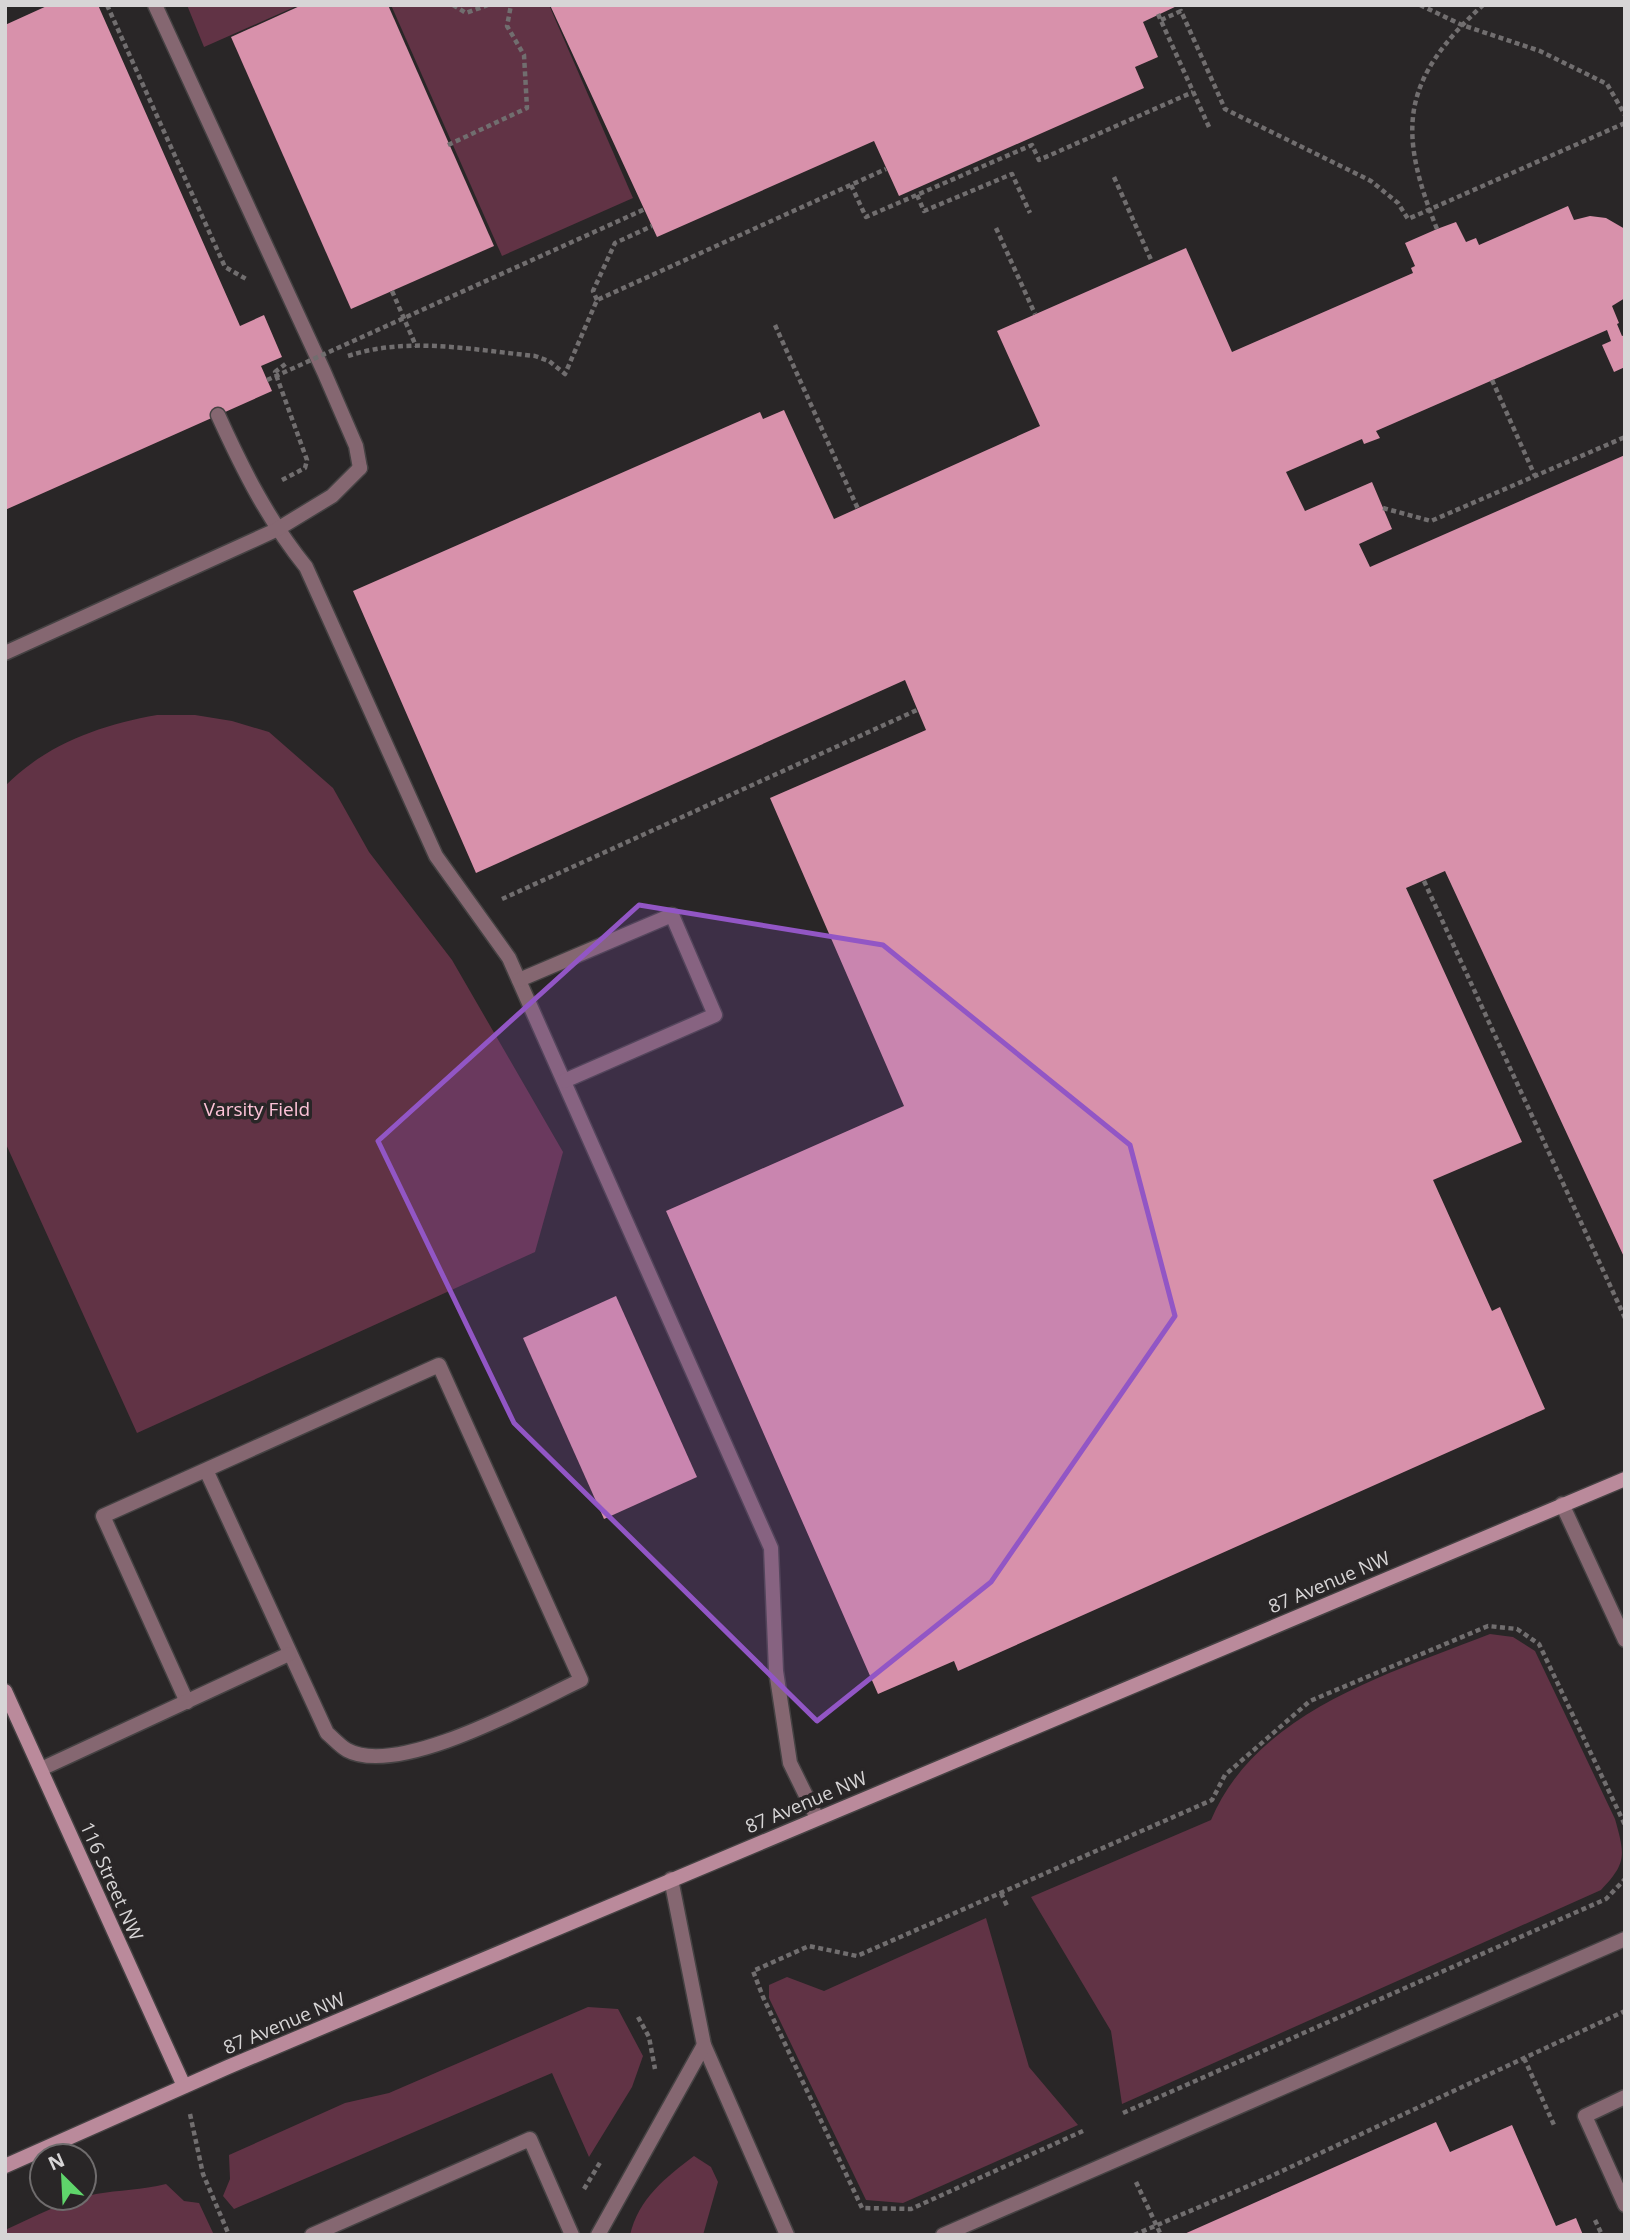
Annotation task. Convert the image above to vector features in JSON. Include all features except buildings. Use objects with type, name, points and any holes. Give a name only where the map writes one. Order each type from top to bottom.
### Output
[{"type":"main road","name":"87 Avenue NW","points":[[5,2166],[184,2086],[1625,1479]]},
{"type":"main road","name":"116 Street NW","points":[[5,1691],[10,1717],[41,1769],[184,2086]]},
{"type":"street","points":[[5,653],[276,530],[331,496],[360,468],[356,446],[324,372],[155,5]]},
{"type":"street","points":[[218,415],[276,530],[306,567],[436,856],[509,958],[771,1548],[776,1671],[790,1763],[817,1818]]},
{"type":"street","points":[[519,980],[672,915],[715,1015],[564,1081]]},
{"type":"street","points":[[187,1702],[103,1516],[439,1364],[581,1680],[469,1732],[418,1751],[382,1756],[349,1751],[327,1732],[206,1470]]},
{"type":"street","points":[[1562,1504],[1625,1640]]},
{"type":"street","points":[[41,1769],[289,1654]]},
{"type":"street","points":[[671,1880],[704,2045],[787,2235]]},
{"type":"street","points":[[943,2235],[1625,1939]]},
{"type":"street","points":[[598,2235],[704,2045]]},
{"type":"street","points":[[1625,2097],[1586,2116],[1625,2205]]},
{"type":"street","points":[[312,2235],[530,2138],[572,2235]]},
{"type":"path","points":[[107,5],[225,267],[252,283]]},
{"type":"path","points":[[453,5],[466,13],[488,5]]},
{"type":"path","points":[[448,145],[527,108],[524,55],[507,26],[511,5]]},
{"type":"path","points":[[1420,5],[1462,25],[1540,51],[1606,84],[1625,115]]},
{"type":"path","points":[[1437,229],[1413,161],[1414,100],[1426,73],[1462,25],[1483,5]]},
{"type":"path","points":[[1209,127],[1159,17],[1181,11],[1225,109],[1371,181],[1398,203],[1408,219],[1625,123]]},
{"type":"path","points":[[851,185],[866,217],[1032,145],[1039,160],[1194,92]]},
{"type":"path","points":[[346,357],[375,347],[416,346],[535,356],[549,361],[565,374],[597,300],[886,169]]},
{"type":"path","points":[[917,195],[924,211],[1012,174],[1030,213]]},
{"type":"path","points":[[1114,177],[1152,262]]},
{"type":"path","points":[[267,380],[645,209]]},
{"type":"path","points":[[597,300],[593,291],[615,243],[652,226]]},
{"type":"path","points":[[996,228],[1035,314]]},
{"type":"path","points":[[392,291],[416,346]]},
{"type":"path","points":[[775,324],[858,509]]},
{"type":"path","points":[[278,481],[305,468],[307,460],[275,372],[289,361],[291,355]]},
{"type":"path","points":[[1492,380],[1535,476]]},
{"type":"path","points":[[1383,508],[1431,521],[1625,437]]},
{"type":"path","points":[[476,911],[917,710]]},
{"type":"path","points":[[1424,881],[1625,1318]]},
{"type":"path","points":[[1083,2130],[911,2208],[862,2208],[762,1997],[753,1970],[809,1946],[857,1956],[1212,1800],[1225,1775],[1310,1701],[1488,1626],[1517,1629],[1539,1644],[1625,1825]]},
{"type":"path","points":[[1123,2113],[1606,1899],[1625,1878]]},
{"type":"path","points":[[1002,1893],[1008,1908]]},
{"type":"path","points":[[1134,2235],[1267,2178],[1625,2011]]},
{"type":"path","points":[[638,2017],[649,2037],[655,2069],[649,2080]]},
{"type":"path","points":[[184,2086],[203,2174],[229,2235]]},
{"type":"path","points":[[566,2218],[608,2150]]},
{"type":"path","points":[[1123,2157],[1161,2235]]},
{"type":"highlighted area","points":[[639,905],[883,945],[1130,1145],[1175,1316],[991,1582],[817,1721],[514,1423],[378,1141]]},
{"type":"green space","points":[[187,5],[299,5],[204,47]]},
{"type":"green space","points":[[391,5],[549,5],[633,198],[502,256]]},
{"type":"green space","name":"Varsity Field","points":[[157,715],[195,715],[232,721],[269,732],[333,788],[369,852],[452,960],[563,1152],[535,1252],[137,1433],[5,1142],[5,786],[38,759],[75,738],[115,724]]},
{"type":"green space","points":[[1490,1634],[1513,1637],[1535,1651],[1615,1819],[1622,1850],[1616,1873],[1601,1890],[1122,2104],[1111,2031],[1031,1897],[1211,1820],[1232,1782],[1260,1751],[1293,1724],[1330,1701],[1369,1682]]},
{"type":"green space","points":[[986,1918],[1029,2067],[1078,2125],[903,2203],[866,2200],[769,1998],[769,1985],[787,1977],[824,1991]]},
{"type":"green space","points":[[588,2007],[618,2009],[643,2056],[632,2087],[589,2157],[552,2073],[234,2209],[223,2196],[230,2179],[229,2155],[345,2103],[389,2093]]},
{"type":"green space","points":[[694,2156],[711,2167],[718,2182],[703,2235],[630,2235],[639,2210],[654,2190]]},
{"type":"green space","points":[[166,2184],[184,2201],[199,2203],[214,2235],[5,2235],[5,2230],[44,2212],[98,2212],[98,2194]]}]
